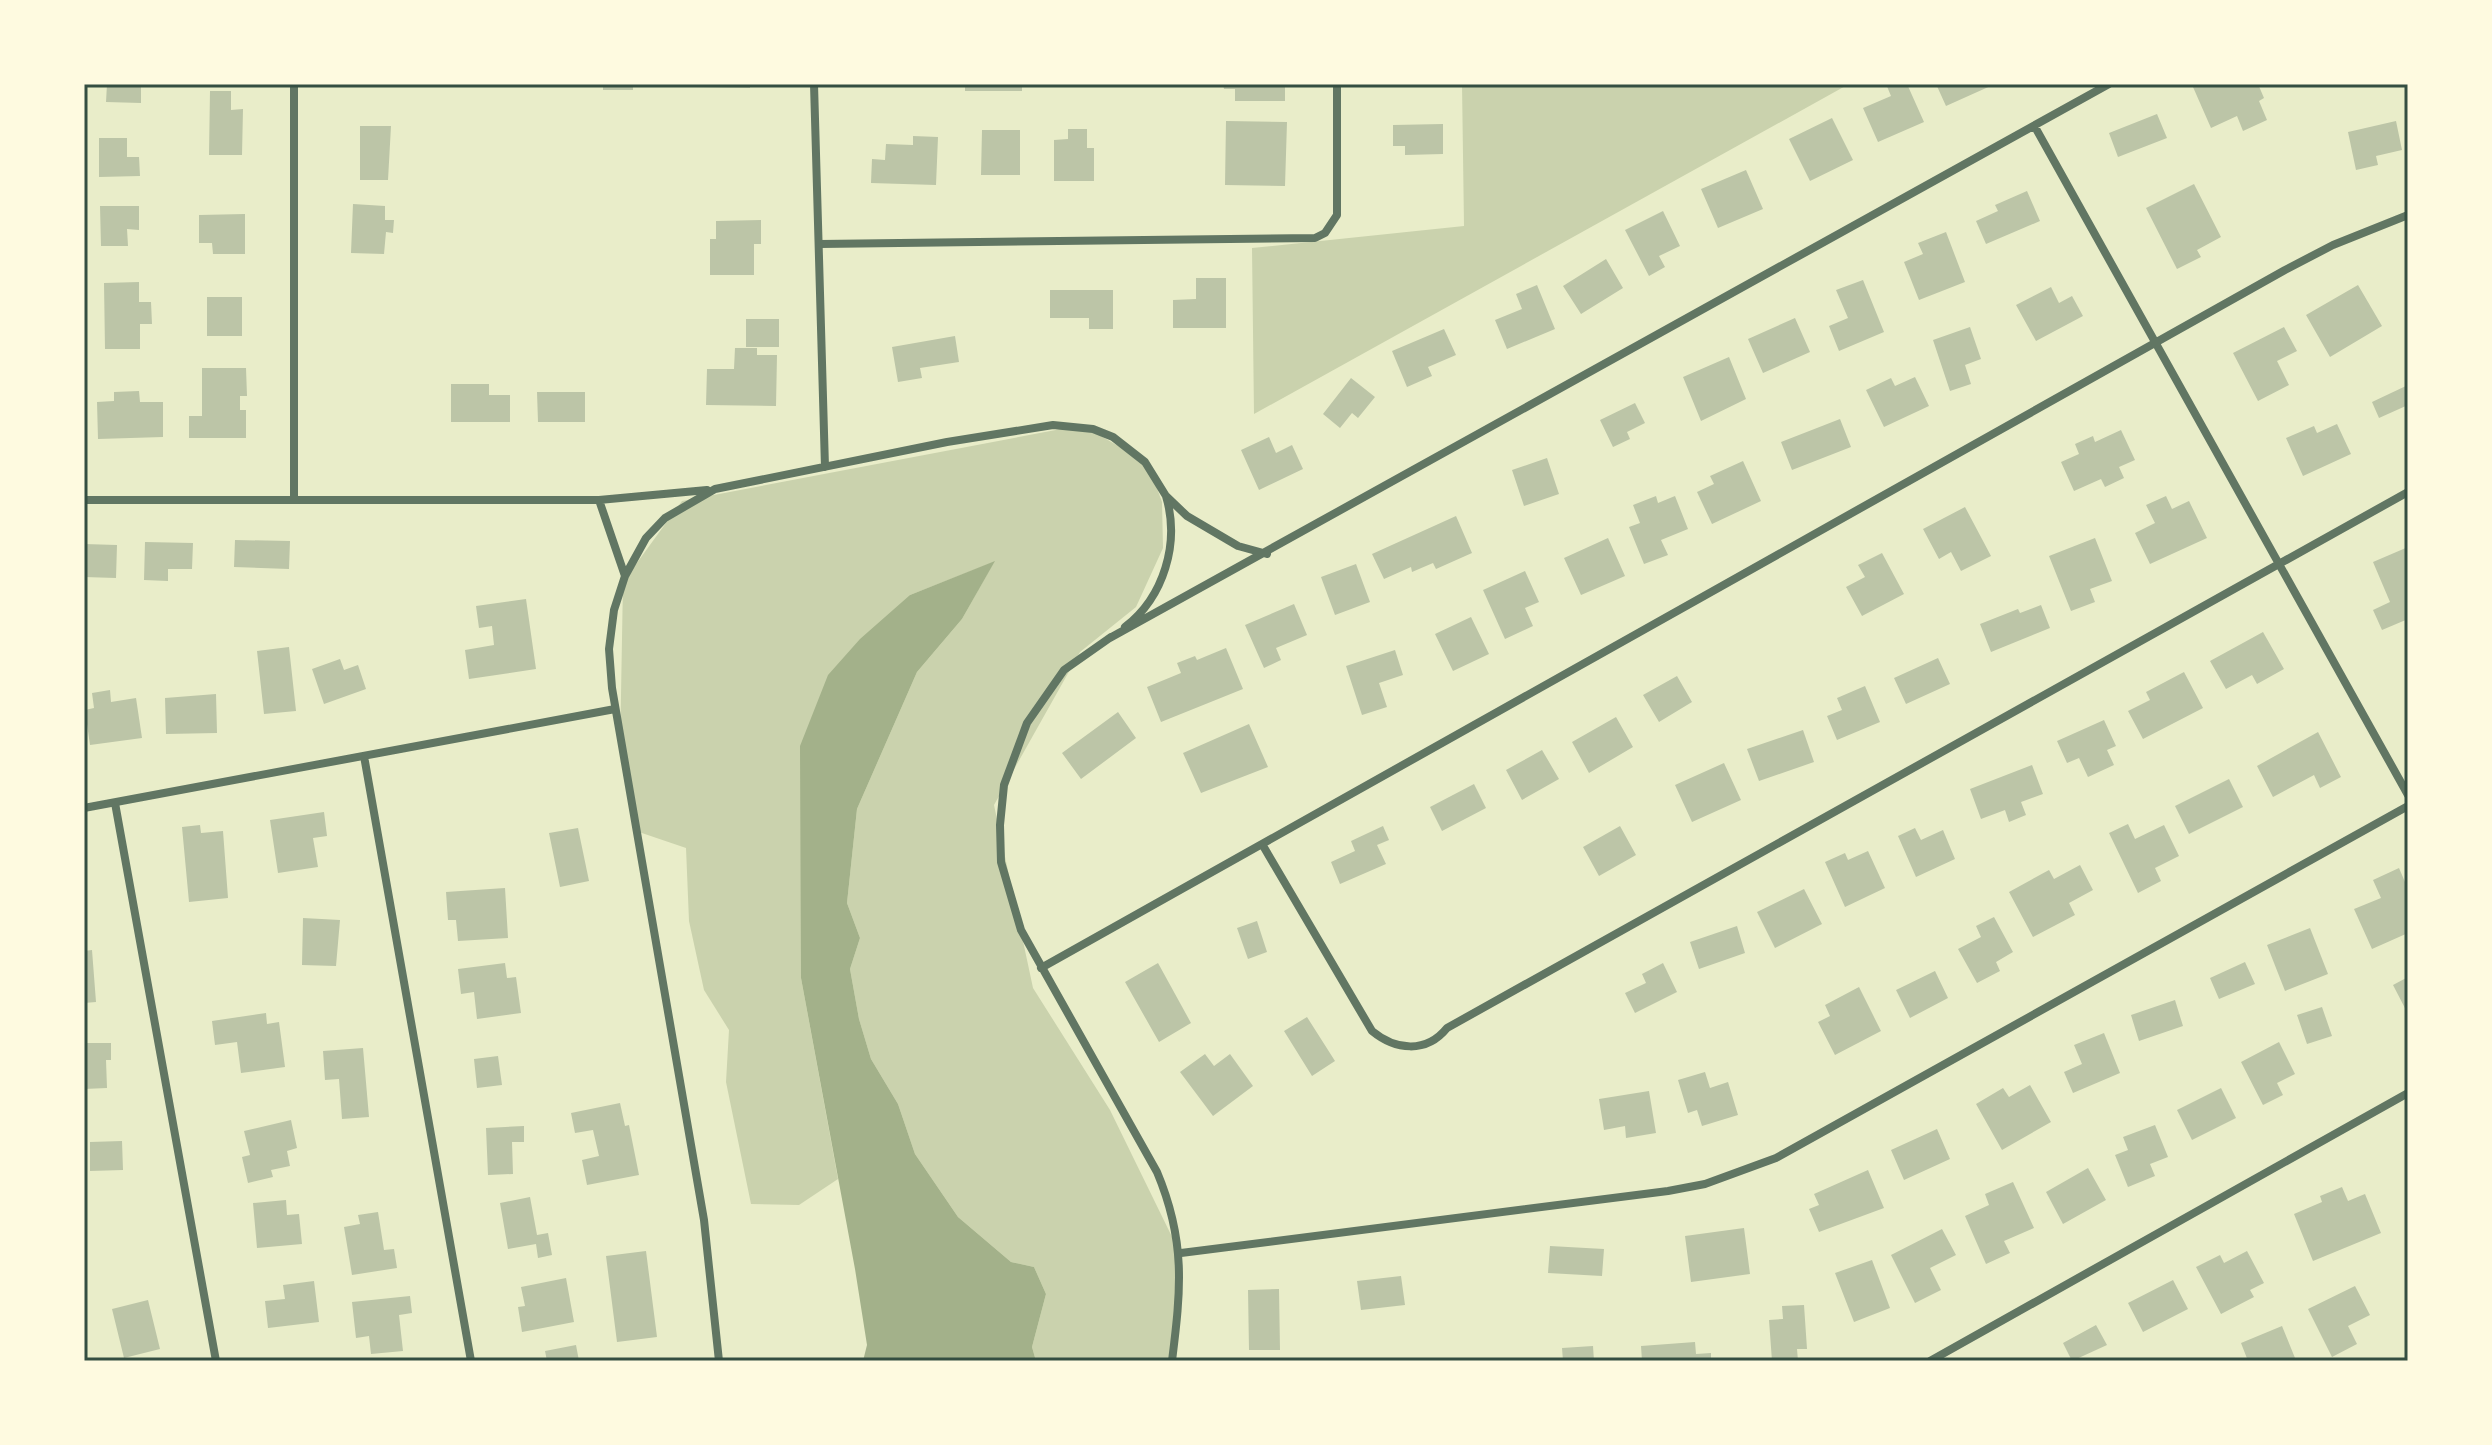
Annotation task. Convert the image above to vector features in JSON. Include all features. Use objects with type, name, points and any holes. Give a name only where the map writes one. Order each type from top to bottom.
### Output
[{"type":"street","points":[[294,84],[294,500]]},
{"type":"street","points":[[814,84],[825,467]]},
{"type":"street","points":[[820,244],[1315,238],[1325,233],[1337,215],[1337,84]]},
{"type":"street","points":[[1108,639],[1267,554],[2109,84]]},
{"type":"street","points":[[2035,127],[2408,795]]},
{"type":"street","points":[[1041,968],[2285,270],[2408,215]]},
{"type":"street","points":[[84,500],[599,500],[715,489],[947,442],[1068,425],[1093,429],[1130,448],[1155,475],[1166,496],[1171,522],[1163,575],[1138,617],[1064,670],[1027,723],[1004,785],[1000,825],[1001,862],[1016,919],[1157,1172],[1170,1203],[1181,1253],[1182,1288],[1172,1361]]},
{"type":"street","points":[[715,489],[665,518],[646,538],[625,576],[614,610],[609,649],[615,709],[704,1220],[719,1361]]},
{"type":"street","points":[[1262,844],[1372,1031],[1398,1047],[1429,1043],[1447,1028],[2279,561],[2408,492]]},
{"type":"street","points":[[1166,496],[1212,533],[1267,554]]},
{"type":"street","points":[[599,500],[625,576]]},
{"type":"street","points":[[84,808],[615,709]]},
{"type":"street","points":[[364,756],[471,1361]]},
{"type":"street","points":[[115,803],[216,1361]]},
{"type":"street","points":[[1181,1253],[1668,1191],[1741,1172],[1776,1158],[2408,806]]},
{"type":"street","points":[[1930,1361],[2408,1093]]},
{"type":"shaded area","points":[[1462,84],[1849,84],[1254,414],[1252,248],[1464,226]]},
{"type":"shaded area","points":[[1082,425],[1139,458],[1151,472],[1162,502],[1163,548],[1136,607],[1080,652],[994,805],[1033,988],[1110,1110],[1176,1245],[1175,1361],[1036,1361],[1032,1347],[1046,1294],[1034,1267],[1011,1262],[958,1217],[915,1154],[898,1104],[871,1059],[859,1019],[850,969],[860,938],[847,903],[857,809],[917,672],[962,619],[994,562],[910,595],[801,978],[838,1179],[799,1205],[751,1204],[726,1082],[729,1030],[704,990],[689,921],[686,848],[636,831],[620,752],[623,582],[682,501]]},
{"type":"shaded area","points":[[995,561],[962,619],[917,672],[857,809],[847,903],[860,938],[850,969],[859,1019],[871,1059],[898,1104],[915,1154],[958,1217],[1011,1262],[1034,1267],[1046,1294],[1032,1347],[1036,1361],[863,1361],[867,1345],[855,1269],[801,978],[800,746],[828,675],[860,639],[910,595]]},
{"type":"building","points":[[107,84],[141,84],[141,103],[106,102]]},
{"type":"building","points":[[603,84],[633,84],[633,90],[603,90]]},
{"type":"building","points":[[695,84],[750,84],[750,88],[695,87]]},
{"type":"building","points":[[965,84],[1022,84],[1022,91],[965,91]]},
{"type":"building","points":[[1223,84],[1285,84],[1285,101],[1235,101],[1235,89],[1224,89]]},
{"type":"building","points":[[1886,84],[1907,84],[1924,122],[1878,142],[1863,108],[1891,96]]},
{"type":"building","points":[[1936,84],[1995,84],[1946,106]]},
{"type":"building","points":[[2200,84],[2258,84],[2264,98],[2259,101],[2267,120],[2243,131],[2237,116],[2211,128],[2193,87]]},
{"type":"building","points":[[210,91],[231,91],[231,110],[243,109],[242,155],[209,155]]},
{"type":"building","points":[[2157,114],[2167,138],[2118,157],[2109,133]]},
{"type":"building","points":[[1832,118],[1853,160],[1810,181],[1789,139]]},
{"type":"building","points":[[1226,121],[1287,122],[1285,186],[1225,185]]},
{"type":"building","points":[[2396,121],[2402,150],[2376,156],[2378,165],[2356,170],[2348,132]]},
{"type":"building","points":[[1443,124],[1443,154],[1405,155],[1405,146],[1393,146],[1393,125]]},
{"type":"building","points":[[360,126],[391,126],[388,180],[360,180]]},
{"type":"building","points":[[1068,129],[1087,129],[1087,148],[1094,148],[1094,181],[1054,181],[1054,140],[1068,139]]},
{"type":"building","points":[[982,130],[1020,130],[1020,175],[981,175]]},
{"type":"building","points":[[913,136],[938,137],[936,185],[871,183],[872,159],[885,160],[886,144],[913,145]]},
{"type":"building","points":[[99,138],[127,138],[127,157],[139,157],[140,176],[99,177]]},
{"type":"building","points":[[1746,170],[1763,209],[1718,228],[1701,189]]},
{"type":"building","points":[[2194,184],[2221,237],[2197,250],[2201,257],[2177,269],[2146,208]]},
{"type":"building","points":[[2027,191],[2040,221],[1986,244],[1976,221],[1998,211],[1995,205]]},
{"type":"building","points":[[353,204],[385,206],[385,220],[394,220],[393,233],[386,232],[384,254],[351,253]]},
{"type":"building","points":[[100,206],[139,206],[139,230],[127,229],[128,246],[101,246]]},
{"type":"building","points":[[1663,211],[1680,246],[1659,256],[1665,267],[1649,276],[1625,230]]},
{"type":"building","points":[[245,214],[245,254],[213,254],[212,243],[199,243],[199,215]]},
{"type":"building","points":[[761,220],[761,244],[754,244],[754,275],[710,275],[710,239],[716,239],[716,221]]},
{"type":"building","points":[[1946,232],[1965,282],[1919,300],[1904,262],[1923,254],[1918,243]]},
{"type":"building","points":[[1606,259],[1623,288],[1581,314],[1563,286]]},
{"type":"building","points":[[1196,278],[1226,278],[1226,328],[1173,328],[1173,300],[1196,299]]},
{"type":"building","points":[[1863,280],[1884,332],[1839,351],[1829,326],[1848,318],[1836,290]]},
{"type":"building","points":[[139,282],[139,302],[151,302],[152,324],[140,324],[140,349],[105,349],[104,283]]},
{"type":"building","points":[[1537,285],[1555,329],[1507,349],[1495,320],[1522,309],[1516,294]]},
{"type":"building","points":[[2358,285],[2382,326],[2330,357],[2306,315]]},
{"type":"building","points":[[2051,287],[2059,303],[2072,296],[2083,316],[2036,341],[2016,305]]},
{"type":"building","points":[[1050,290],[1113,290],[1113,329],[1089,329],[1089,318],[1050,318]]},
{"type":"building","points":[[207,297],[242,297],[242,336],[207,336]]},
{"type":"building","points":[[1795,318],[1810,352],[1763,373],[1748,339]]},
{"type":"building","points":[[746,319],[779,319],[779,347],[746,347]]},
{"type":"building","points":[[1970,327],[1981,359],[1965,365],[1971,384],[1950,391],[1933,340]]},
{"type":"building","points":[[2284,327],[2297,351],[2277,361],[2289,385],[2258,401],[2233,353]]},
{"type":"building","points":[[1444,329],[1456,355],[1428,367],[1432,376],[1407,387],[1392,351]]},
{"type":"building","points":[[955,336],[959,362],[920,368],[922,378],[898,382],[892,347]]},
{"type":"building","points":[[735,348],[757,348],[757,355],[777,355],[776,406],[706,405],[707,369],[734,369]]},
{"type":"building","points":[[1729,357],[1746,399],[1701,421],[1683,377]]},
{"type":"building","points":[[202,368],[246,368],[247,396],[240,396],[240,410],[246,410],[246,438],[189,438],[189,416],[202,416]]},
{"type":"building","points":[[1915,377],[1929,406],[1884,427],[1866,390],[1891,378],[1895,386]]},
{"type":"building","points":[[1351,378],[1375,397],[1358,418],[1352,413],[1340,428],[1323,414]]},
{"type":"building","points":[[451,384],[489,384],[489,395],[510,395],[510,422],[451,422]]},
{"type":"building","points":[[2408,385],[2408,405],[2379,418],[2372,402]]},
{"type":"building","points":[[139,391],[140,402],[163,402],[163,437],[98,439],[97,402],[114,401],[114,392]]},
{"type":"building","points":[[537,392],[585,392],[585,422],[538,422]]},
{"type":"building","points":[[1635,403],[1645,423],[1627,432],[1630,439],[1613,447],[1600,420]]},
{"type":"building","points":[[1840,419],[1851,447],[1792,470],[1781,442]]},
{"type":"building","points":[[2337,424],[2351,454],[2303,476],[2286,438],[2314,426],[2317,433]]},
{"type":"building","points":[[2121,430],[2135,460],[2119,467],[2124,478],[2105,487],[2101,479],[2074,491],[2061,462],[2079,454],[2075,444],[2093,436],[2095,442]]},
{"type":"building","points":[[1269,437],[1276,453],[1292,445],[1303,469],[1259,490],[1241,450]]},
{"type":"building","points":[[1547,458],[1559,494],[1524,506],[1512,470]]},
{"type":"building","points":[[1743,461],[1761,501],[1712,524],[1697,492],[1714,484],[1710,476]]},
{"type":"building","points":[[1656,496],[1658,503],[1675,496],[1688,529],[1661,540],[1668,555],[1644,564],[1629,527],[1640,523],[1633,505]]},
{"type":"building","points":[[2166,496],[2172,509],[2189,501],[2207,538],[2150,564],[2135,533],[2155,523],[2146,505]]},
{"type":"building","points":[[1965,507],[1991,556],[1961,571],[1951,552],[1939,559],[1923,529]]},
{"type":"building","points":[[1456,516],[1472,553],[1436,569],[1433,563],[1412,572],[1411,567],[1384,579],[1372,554]]},
{"type":"building","points":[[1608,538],[1625,576],[1581,595],[1564,558]]},
{"type":"building","points":[[2095,538],[2112,581],[2090,589],[2095,602],[2071,611],[2049,556]]},
{"type":"building","points":[[235,540],[290,541],[289,569],[234,567]]},
{"type":"building","points":[[145,542],[193,543],[192,569],[168,569],[168,581],[144,580]]},
{"type":"building","points":[[84,544],[117,545],[116,578],[84,577]]},
{"type":"building","points":[[2408,547],[2408,619],[2382,630],[2373,610],[2390,602],[2373,562]]},
{"type":"building","points":[[1882,553],[1904,594],[1862,616],[1846,587],[1865,577],[1858,565]]},
{"type":"building","points":[[1356,564],[1370,602],[1335,615],[1321,577]]},
{"type":"building","points":[[1525,571],[1539,602],[1525,608],[1533,626],[1505,639],[1483,590]]},
{"type":"building","points":[[526,599],[536,669],[469,679],[465,650],[494,645],[492,626],[479,628],[476,606]]},
{"type":"building","points":[[1294,604],[1307,635],[1276,648],[1281,660],[1264,668],[1245,625]]},
{"type":"building","points":[[2041,605],[2050,628],[1991,652],[1980,624],[2018,609],[2020,613]]},
{"type":"building","points":[[1471,617],[1489,654],[1453,671],[1435,634]]},
{"type":"building","points":[[2263,632],[2284,669],[2257,684],[2252,675],[2226,689],[2210,661]]},
{"type":"building","points":[[289,647],[296,711],[264,714],[257,651]]},
{"type":"building","points":[[1226,648],[1243,689],[1161,722],[1147,687],[1181,673],[1177,663],[1195,656],[1197,660]]},
{"type":"building","points":[[1395,650],[1403,675],[1379,683],[1387,707],[1362,715],[1346,666]]},
{"type":"building","points":[[1938,658],[1950,684],[1906,704],[1894,678]]},
{"type":"building","points":[[340,659],[344,670],[358,665],[366,689],[324,704],[312,669]]},
{"type":"building","points":[[2184,672],[2203,708],[2143,739],[2128,711],[2150,700],[2146,692]]},
{"type":"building","points":[[1677,676],[1692,702],[1659,722],[1643,695]]},
{"type":"building","points":[[1865,686],[1880,722],[1837,740],[1827,716],[1842,710],[1837,698]]},
{"type":"building","points":[[110,690],[111,702],[136,698],[142,738],[90,745],[85,710],[94,708],[92,693]]},
{"type":"building","points":[[216,694],[217,733],[166,734],[165,698]]},
{"type":"building","points":[[1118,712],[1136,738],[1081,779],[1062,753]]},
{"type":"building","points":[[1616,717],[1633,747],[1589,773],[1572,742]]},
{"type":"building","points":[[2104,720],[2116,746],[2107,750],[2114,765],[2088,777],[2079,758],[2067,763],[2057,741]]},
{"type":"building","points":[[1249,724],[1268,767],[1201,793],[1183,753]]},
{"type":"building","points":[[1803,730],[1814,762],[1759,781],[1747,749]]},
{"type":"building","points":[[2318,732],[2341,777],[2320,788],[2314,775],[2273,797],[2257,766]]},
{"type":"building","points":[[1542,750],[1559,779],[1522,800],[1506,770]]},
{"type":"building","points":[[1724,763],[1741,800],[1692,822],[1675,785]]},
{"type":"building","points":[[2032,765],[2043,794],[2021,802],[2026,815],[2009,822],[2005,810],[1981,819],[1970,789]]},
{"type":"building","points":[[2229,779],[2243,807],[2189,834],[2175,806]]},
{"type":"building","points":[[1474,784],[1486,808],[1442,831],[1430,807]]},
{"type":"building","points":[[324,812],[327,836],[313,838],[318,867],[278,873],[270,820]]},
{"type":"building","points":[[2128,824],[2135,839],[2164,825],[2179,856],[2155,868],[2161,881],[2138,893],[2109,833]]},
{"type":"building","points":[[200,825],[201,833],[223,831],[228,898],[189,902],[182,827]]},
{"type":"building","points":[[1383,826],[1389,840],[1377,845],[1386,864],[1340,884],[1331,862],[1355,851],[1351,841]]},
{"type":"building","points":[[1620,826],[1636,855],[1599,876],[1583,847]]},
{"type":"building","points":[[578,828],[589,881],[560,887],[549,833]]},
{"type":"building","points":[[1915,828],[1921,840],[1943,830],[1955,859],[1916,877],[1898,836]]},
{"type":"building","points":[[1868,851],[1885,888],[1845,907],[1825,862],[1845,853],[1848,860]]},
{"type":"building","points":[[2080,865],[2093,890],[2069,903],[2075,915],[2033,937],[2009,892],[2049,870],[2054,879]]},
{"type":"building","points":[[2399,868],[2408,889],[2408,933],[2372,949],[2354,909],[2381,898],[2373,880]]},
{"type":"building","points":[[505,888],[508,938],[458,941],[456,920],[448,920],[446,892]]},
{"type":"building","points":[[1804,889],[1822,924],[1775,948],[1757,912]]},
{"type":"building","points":[[1994,917],[2013,952],[1996,962],[2000,971],[1977,983],[1958,949],[1981,937],[1976,926]]},
{"type":"building","points":[[303,918],[340,920],[336,966],[302,965]]},
{"type":"building","points":[[1257,921],[1267,952],[1248,959],[1237,928]]},
{"type":"building","points":[[1737,926],[1745,953],[1699,969],[1690,942]]},
{"type":"building","points":[[2310,928],[2328,974],[2285,991],[2267,945]]},
{"type":"building","points":[[92,950],[96,1002],[84,1003],[84,951]]},
{"type":"building","points":[[2245,962],[2255,984],[2219,999],[2210,978]]},
{"type":"building","points":[[505,963],[507,978],[516,977],[521,1013],[477,1019],[474,992],[461,994],[458,969]]},
{"type":"building","points":[[1158,963],[1191,1023],[1159,1042],[1125,982]]},
{"type":"building","points":[[1663,963],[1677,992],[1635,1013],[1625,993],[1646,983],[1642,974]]},
{"type":"building","points":[[1935,971],[1948,998],[1910,1018],[1896,990]]},
{"type":"building","points":[[2408,977],[2408,1014],[2393,985]]},
{"type":"building","points":[[1859,987],[1881,1031],[1835,1055],[1818,1022],[1830,1016],[1825,1005]]},
{"type":"building","points":[[2175,1000],[2183,1026],[2139,1041],[2131,1015]]},
{"type":"building","points":[[2322,1007],[2332,1036],[2307,1044],[2297,1015]]},
{"type":"building","points":[[266,1013],[267,1024],[279,1022],[285,1067],[241,1073],[237,1042],[215,1045],[212,1021]]},
{"type":"building","points":[[1307,1017],[1335,1061],[1312,1076],[1284,1031]]},
{"type":"building","points":[[2104,1033],[2120,1073],[2073,1093],[2064,1072],[2082,1064],[2074,1045]]},
{"type":"building","points":[[2279,1042],[2295,1074],[2277,1083],[2283,1095],[2263,1105],[2241,1062]]},
{"type":"building","points":[[84,1043],[111,1043],[111,1060],[106,1060],[107,1088],[84,1089]]},
{"type":"building","points":[[363,1048],[369,1117],[342,1119],[339,1079],[325,1080],[323,1051]]},
{"type":"building","points":[[1205,1054],[1214,1066],[1230,1054],[1253,1086],[1213,1116],[1180,1072]]},
{"type":"building","points":[[498,1056],[502,1085],[477,1088],[474,1059]]},
{"type":"building","points":[[1705,1072],[1710,1088],[1728,1082],[1738,1115],[1702,1126],[1697,1110],[1688,1113],[1678,1080]]},
{"type":"building","points":[[2030,1085],[2051,1122],[2002,1150],[1976,1104],[2003,1088],[2009,1097]]},
{"type":"building","points":[[2221,1088],[2236,1118],[2192,1140],[2177,1110]]},
{"type":"building","points":[[1649,1091],[1656,1133],[1626,1138],[1625,1126],[1604,1130],[1599,1099]]},
{"type":"building","points":[[620,1103],[625,1126],[629,1125],[639,1175],[587,1185],[582,1160],[599,1156],[593,1130],[575,1133],[571,1113]]},
{"type":"building","points":[[291,1120],[297,1148],[287,1151],[290,1166],[271,1170],[273,1177],[248,1183],[242,1157],[250,1155],[244,1131]]},
{"type":"building","points":[[2155,1125],[2168,1157],[2150,1164],[2155,1176],[2128,1187],[2115,1155],[2128,1150],[2123,1137]]},
{"type":"building","points":[[524,1126],[524,1142],[512,1142],[513,1174],[488,1175],[486,1128]]},
{"type":"building","points":[[1937,1129],[1950,1159],[1904,1180],[1891,1150]]},
{"type":"building","points":[[122,1141],[123,1170],[90,1171],[90,1142]]},
{"type":"building","points":[[2088,1168],[2106,1200],[2063,1224],[2046,1192]]},
{"type":"building","points":[[1868,1170],[1884,1208],[1819,1232],[1809,1209],[1819,1205],[1814,1194]]},
{"type":"building","points":[[2013,1182],[2034,1228],[2004,1241],[2010,1253],[1986,1264],[1965,1216],[1989,1205],[1985,1194]]},
{"type":"building","points":[[2342,1187],[2348,1201],[2365,1194],[2381,1233],[2313,1261],[2294,1214],[2322,1202],[2320,1196]]},
{"type":"building","points":[[530,1197],[537,1235],[548,1233],[552,1255],[538,1258],[536,1244],[508,1249],[500,1203]]},
{"type":"building","points":[[286,1200],[287,1215],[299,1214],[302,1244],[257,1248],[253,1203]]},
{"type":"building","points":[[378,1212],[384,1250],[394,1249],[397,1268],[352,1275],[344,1227],[360,1224],[358,1215]]},
{"type":"building","points":[[1744,1228],[1750,1274],[1691,1282],[1685,1236]]},
{"type":"building","points":[[1942,1229],[1956,1255],[1930,1268],[1941,1290],[1915,1303],[1891,1255]]},
{"type":"building","points":[[1550,1246],[1604,1249],[1602,1276],[1548,1273]]},
{"type":"building","points":[[646,1251],[657,1337],[617,1342],[606,1256]]},
{"type":"building","points":[[2247,1251],[2264,1283],[2250,1290],[2254,1297],[2221,1314],[2196,1267],[2220,1255],[2224,1263]]},
{"type":"building","points":[[1872,1260],[1890,1308],[1854,1322],[1835,1273]]},
{"type":"building","points":[[1401,1276],[1405,1305],[1361,1310],[1357,1281]]},
{"type":"building","points":[[566,1278],[574,1322],[522,1332],[518,1307],[525,1306],[521,1287]]},
{"type":"building","points":[[2173,1280],[2188,1309],[2143,1332],[2128,1303]]},
{"type":"building","points":[[314,1281],[319,1322],[268,1328],[265,1301],[285,1299],[283,1285]]},
{"type":"building","points":[[2355,1286],[2370,1315],[2348,1326],[2357,1344],[2332,1357],[2308,1309]]},
{"type":"building","points":[[1279,1289],[1280,1350],[1249,1350],[1248,1290]]},
{"type":"building","points":[[410,1296],[412,1313],[399,1315],[403,1351],[371,1354],[369,1336],[356,1338],[352,1302]]},
{"type":"building","points":[[148,1300],[160,1349],[124,1358],[112,1309]]},
{"type":"building","points":[[1804,1305],[1807,1349],[1797,1349],[1798,1361],[1772,1361],[1769,1320],[1783,1319],[1782,1306]]},
{"type":"building","points":[[2096,1325],[2107,1345],[2072,1361],[2063,1343]]},
{"type":"building","points":[[2282,1326],[2295,1358],[2248,1361],[2241,1343]]},
{"type":"building","points":[[1695,1342],[1696,1354],[1711,1353],[1711,1361],[1642,1361],[1641,1346]]},
{"type":"building","points":[[576,1345],[579,1361],[547,1361],[545,1351]]},
{"type":"building","points":[[1593,1346],[1594,1361],[1563,1361],[1562,1348]]}]
